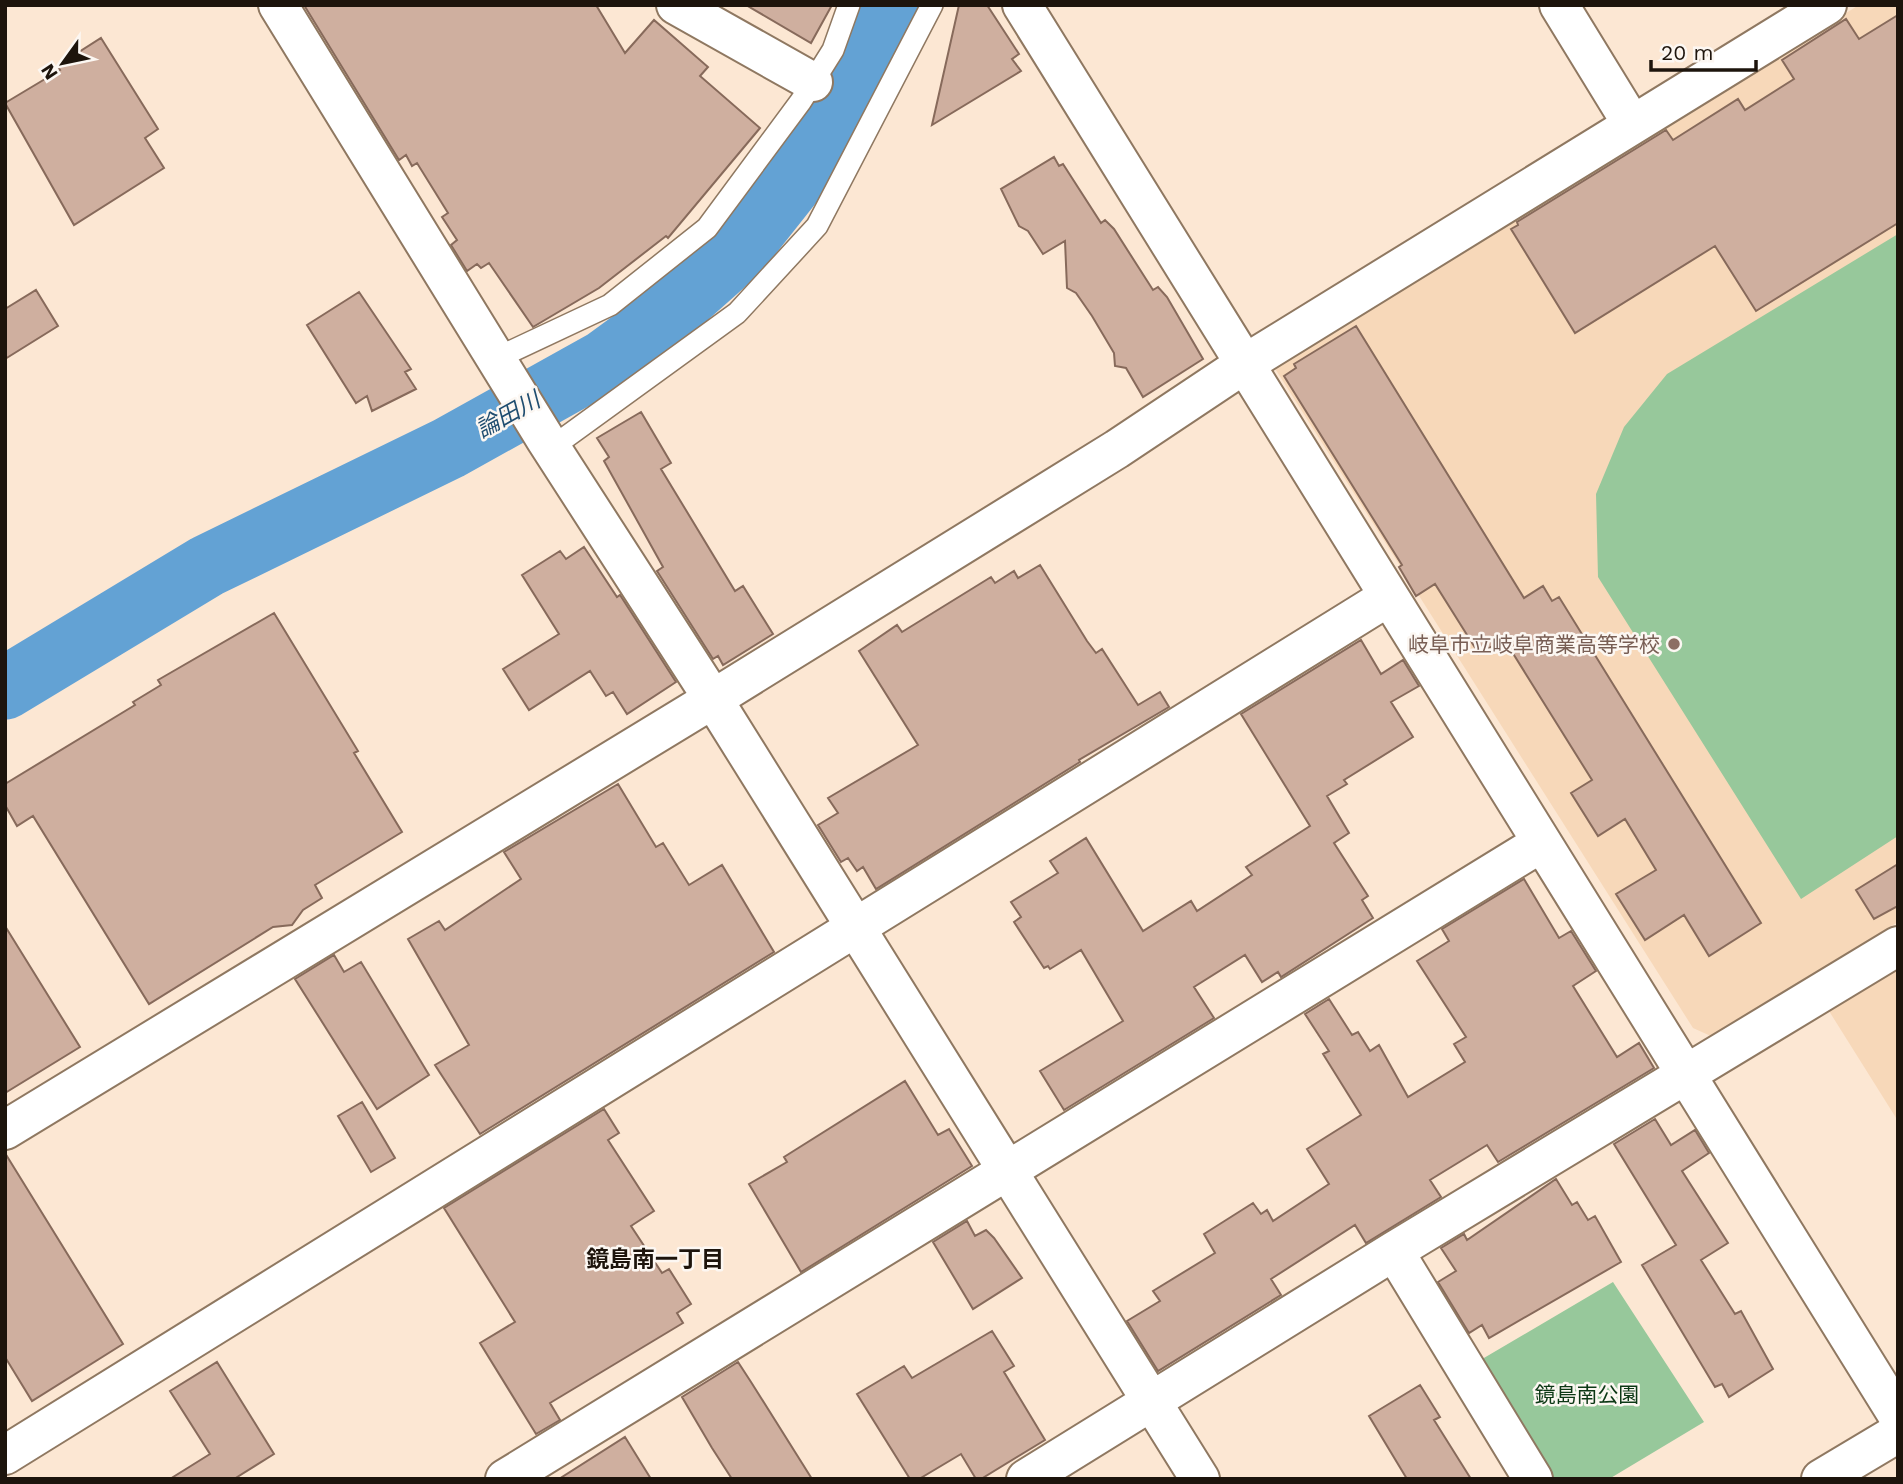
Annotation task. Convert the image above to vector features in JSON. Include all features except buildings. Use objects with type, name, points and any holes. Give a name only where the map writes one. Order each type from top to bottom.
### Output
[{"type":"street","points":[[278,5],[548,444],[713,699],[1200,1479]]},
{"type":"street","points":[[676,5],[813,82]]},
{"type":"street","points":[[1022,5],[1685,1077],[1898,1416]]},
{"type":"street","points":[[1559,5],[1632,124]]},
{"type":"street","points":[[5,1130],[713,699],[1117,449],[1243,365],[1827,5]]},
{"type":"street","points":[[5,1455],[857,929],[1388,597]]},
{"type":"street","points":[[505,1479],[1541,844]]},
{"type":"street","points":[[1026,1479],[1394,1251],[1898,946]]},
{"type":"street","points":[[1394,1251],[1533,1479]]},
{"type":"street","points":[[1821,1479],[1898,1433]]},
{"type":"lane","points":[[499,365],[610,305],[706,228],[834,50],[849,5]]},
{"type":"lane","points":[[548,444],[737,313],[817,226],[932,5]]},
{"type":"shaded area","name":"岐阜市立岐阜商業高等学校","points":[[1859,5],[1898,5],[1898,922],[1713,1037],[1693,1028],[1274,367]]},
{"type":"shaded area","points":[[1898,968],[1898,1121],[1829,1011]]},
{"type":"green space","points":[[1898,234],[1898,836],[1801,899],[1598,577],[1596,494],[1624,427],[1667,374]]},
{"type":"green space","name":"鏡島南公園","points":[[1613,1282],[1704,1422],[1609,1479],[1542,1479],[1472,1365]]},
{"type":"waterway","name":"論田川","points":[[5,688],[207,566],[449,448],[605,361],[657,323],[737,252],[802,170],[869,59],[887,5]]},
{"type":"place","name":"岐阜市立岐阜商業高等学校","points":[[1674,644]]},
{"type":"district","name":"鏡島南一丁目","points":[[655,1259]]}]
